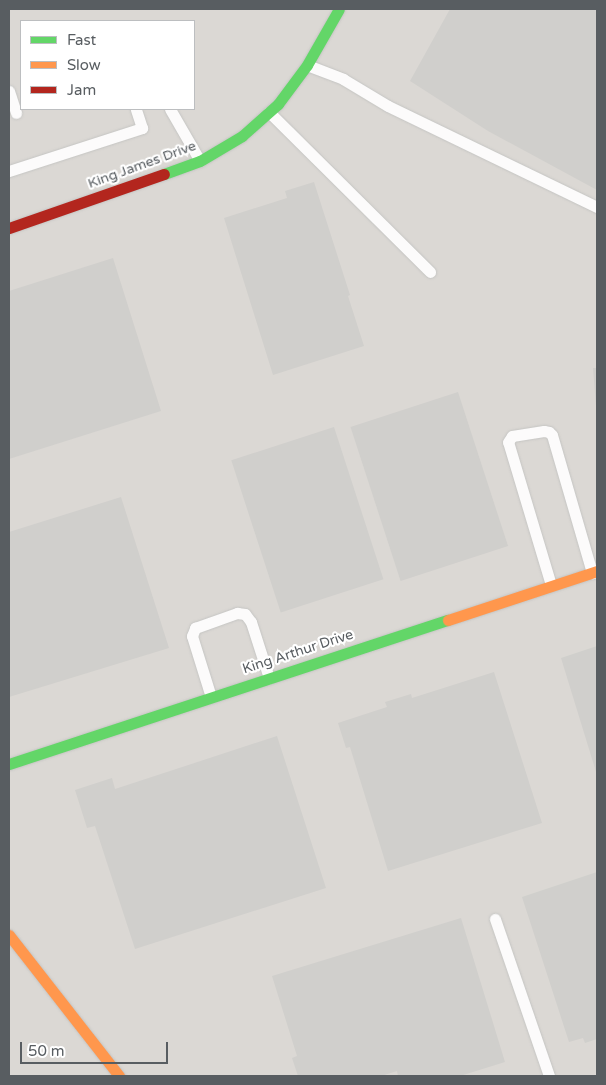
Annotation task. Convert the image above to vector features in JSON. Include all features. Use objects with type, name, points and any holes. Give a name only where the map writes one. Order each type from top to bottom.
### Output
[{"type":"street","name":"King James Drive","points":[[9,228],[200,162],[242,136],[278,104],[307,65],[339,9]]},
{"type":"street","name":"King Arthur Drive","points":[[9,764],[595,572]]},
{"type":"street","points":[[9,935],[119,1076]]},
{"type":"lane","points":[[307,65],[343,79],[388,106],[597,207]]},
{"type":"lane","points":[[9,91],[12,114],[24,110]]},
{"type":"lane","points":[[9,171],[142,128],[136,110]]},
{"type":"lane","points":[[171,110],[200,162]]},
{"type":"lane","points":[[268,112],[430,272]]},
{"type":"lane","points":[[551,585],[508,442],[512,436],[544,431],[552,435],[595,572]]},
{"type":"lane","points":[[211,697],[192,636],[196,628],[237,613],[245,614],[251,622],[269,678]]},
{"type":"lane","points":[[495,919],[550,1076]]},
{"type":"shaded area","points":[[9,9],[597,9],[597,1076],[9,1076]]},
{"type":"building","points":[[450,9],[597,9],[597,190],[488,131],[410,81]]},
{"type":"building","points":[[314,182],[364,346],[273,375],[224,218],[287,198],[285,191]]},
{"type":"building","points":[[113,258],[161,411],[9,459],[9,291]]},
{"type":"building","points":[[593,368],[597,368],[597,406],[596,406]]},
{"type":"building","points":[[458,392],[508,546],[401,581],[351,427]]},
{"type":"building","points":[[334,427],[383,579],[281,613],[231,460]]},
{"type":"building","points":[[121,497],[169,648],[9,697],[9,532]]},
{"type":"building","points":[[597,646],[597,775],[561,658]]},
{"type":"building","points":[[494,672],[542,823],[388,871],[350,747],[346,748],[338,723],[387,707],[385,702],[411,694],[412,698]]},
{"type":"building","points":[[277,736],[326,888],[135,949],[95,826],[87,828],[75,790],[112,778],[115,789]]},
{"type":"building","points":[[597,872],[597,1039],[585,1043],[583,1038],[569,1042],[522,897]]},
{"type":"building","points":[[461,918],[505,1062],[460,1076],[398,1076],[397,1071],[381,1076],[298,1076],[292,1058],[297,1056],[272,976]]},
{"type":"traffic: fast","points":[[164,174],[200,161],[242,136],[278,104],[307,65],[339,9]]},
{"type":"traffic: fast","points":[[9,764],[448,620]]},
{"type":"traffic: slow","points":[[448,620],[597,571]]},
{"type":"traffic: slow","points":[[9,935],[119,1076]]},
{"type":"traffic: jam","points":[[9,228],[164,174]]}]
